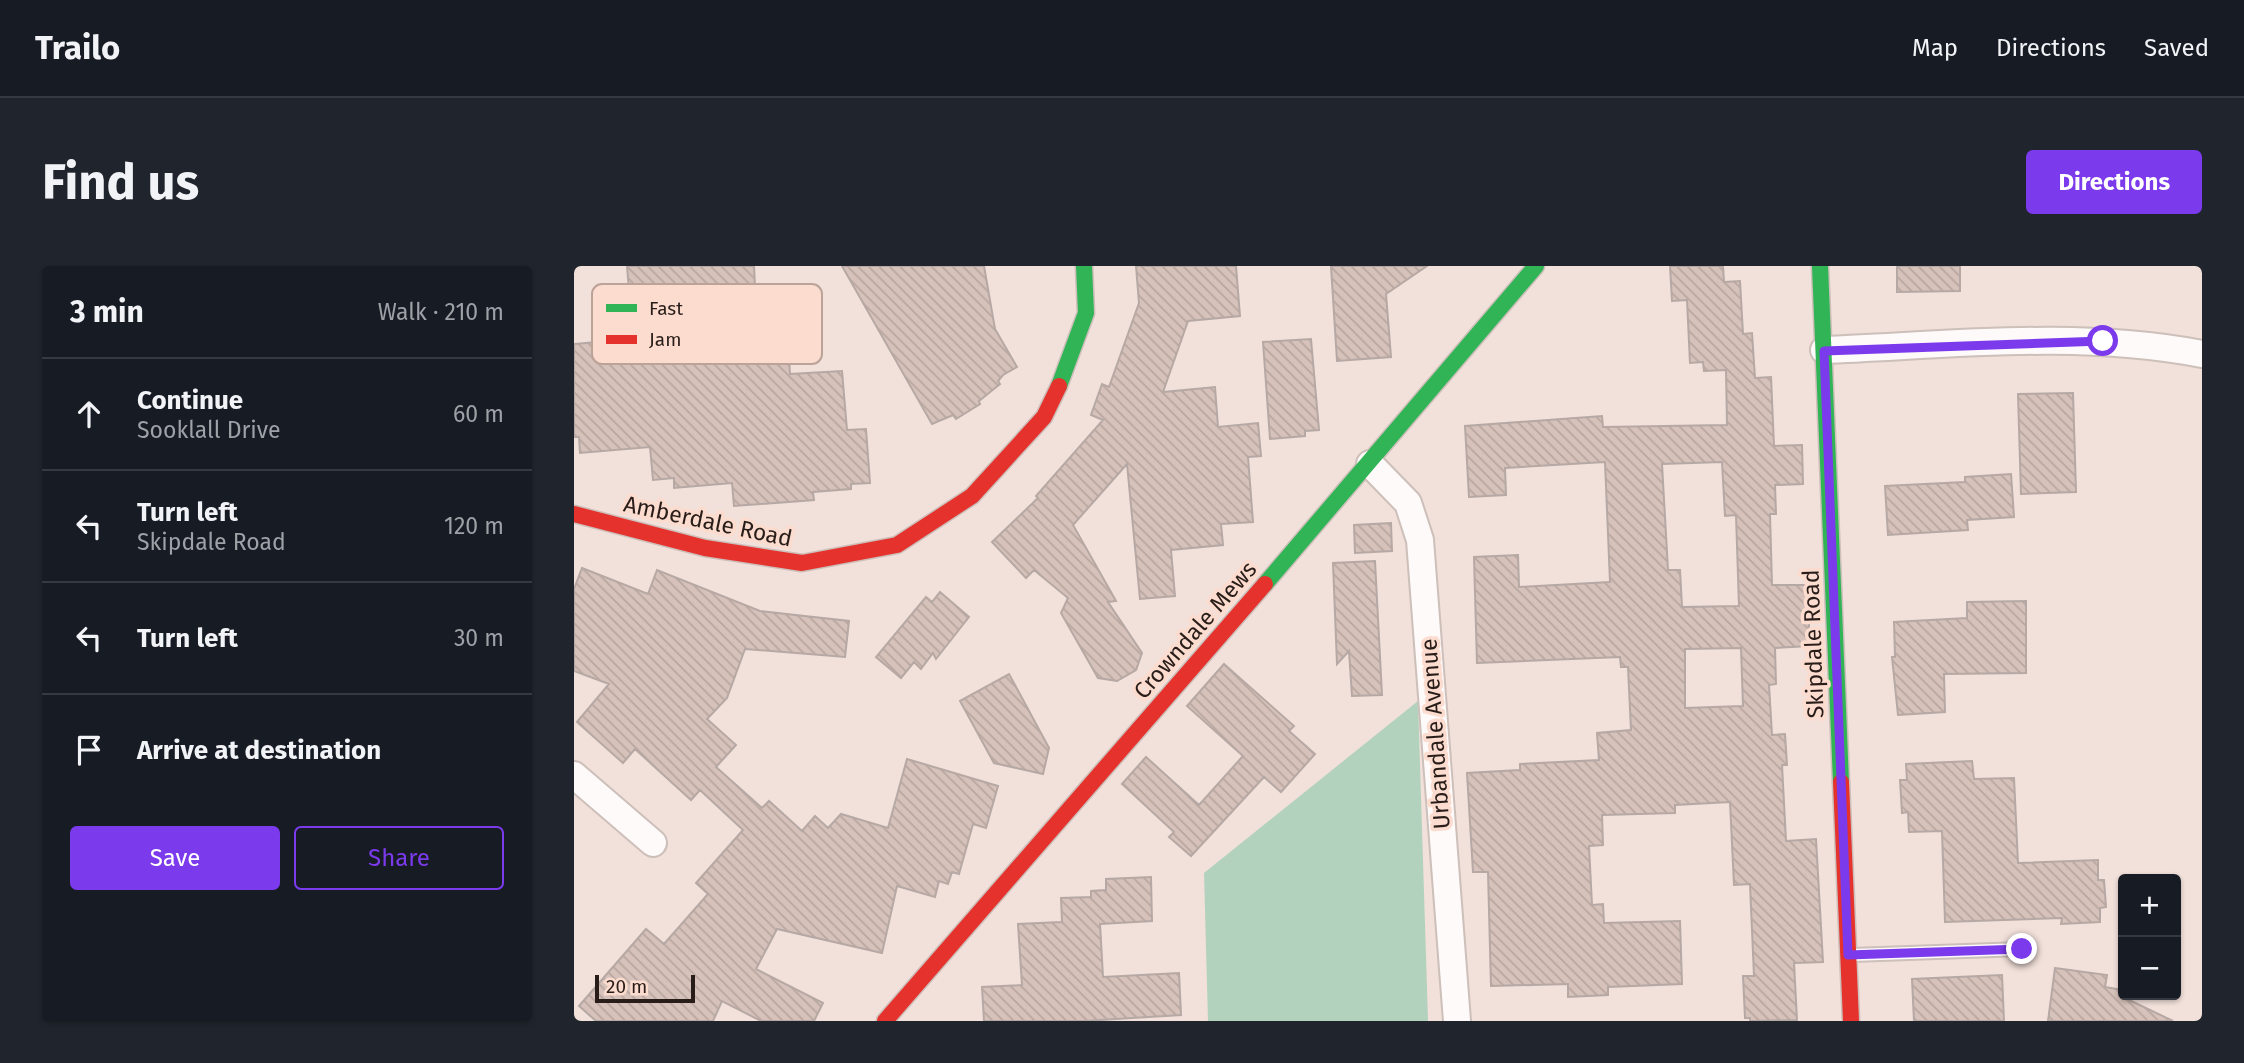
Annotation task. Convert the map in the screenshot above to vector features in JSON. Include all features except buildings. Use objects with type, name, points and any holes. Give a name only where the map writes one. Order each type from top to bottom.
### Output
[{"type":"street","name":"Amberdale Road","points":[[574,514],[705,548],[802,563],[897,545],[972,496],[1044,417],[1069,367],[1086,313],[1084,266]]},
{"type":"street","name":"Crowndale Mews","points":[[885,1021],[1370,464],[1536,266]]},
{"type":"street","name":"Skipdale Road","points":[[1820,266],[1851,1021]]},
{"type":"street","points":[[1824,351],[2083,340],[2154,344],[2202,354]]},
{"type":"street","name":"Urbandale Avenue","points":[[1370,464],[1408,503],[1420,540],[1457,1021]]},
{"type":"street","points":[[574,775],[653,843]]},
{"type":"lane","points":[[1848,955],[2022,949]]},
{"type":"green space","points":[[1418,701],[1428,1021],[1208,1021],[1204,873]]},
{"type":"traffic: fast","points":[[1059,386],[1086,313],[1084,266]]},
{"type":"traffic: fast","points":[[1265,584],[1536,266]]},
{"type":"traffic: fast","points":[[1820,266],[1841,782]]},
{"type":"traffic: jam","points":[[574,514],[705,548],[802,563],[897,545],[972,496],[1044,417],[1059,386]]},
{"type":"traffic: jam","points":[[885,1021],[1265,584]]},
{"type":"traffic: jam","points":[[1841,782],[1851,1021]]},
{"type":"route","points":[[2022,949],[1848,955],[1824,351],[2103,341]]}]
